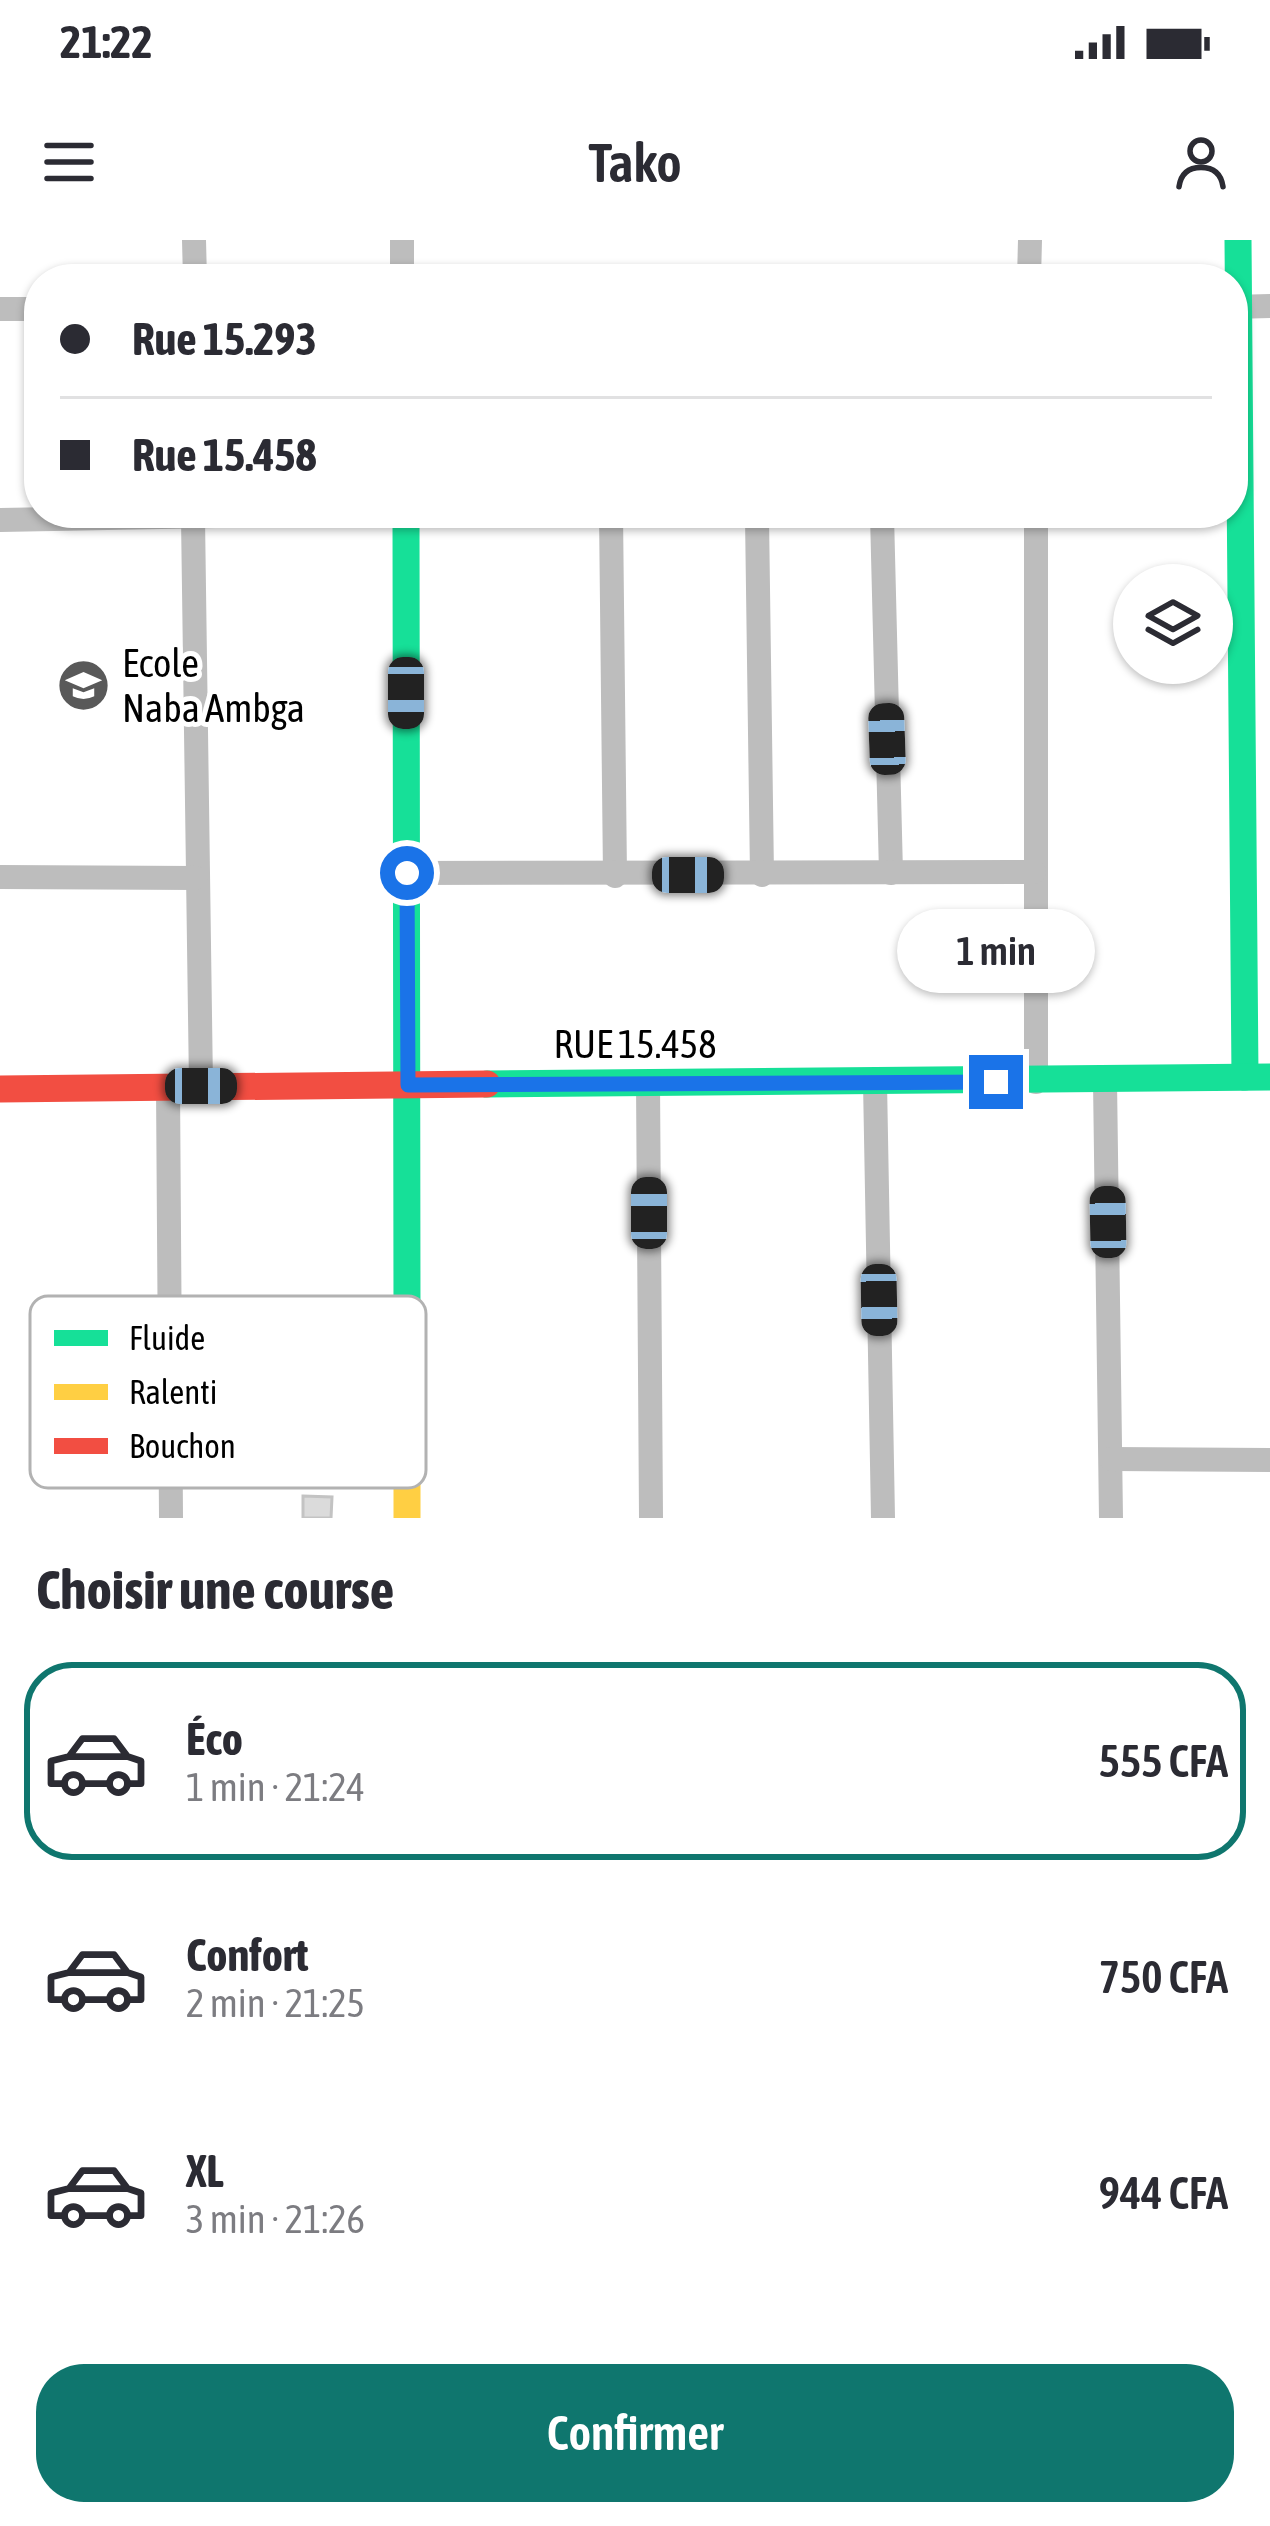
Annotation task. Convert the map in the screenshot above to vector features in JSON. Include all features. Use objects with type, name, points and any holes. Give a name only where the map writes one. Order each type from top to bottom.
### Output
[{"type":"street","points":[[193,528],[201,1086]]},
{"type":"street","points":[[406,528],[408,1296]]},
{"type":"street","points":[[612,528],[615,876]]},
{"type":"street","points":[[757,528],[762,874]]},
{"type":"street","points":[[881,528],[891,873]]},
{"type":"street","points":[[1036,528],[1036,1082]]},
{"type":"street","points":[[1239,528],[1257,680],[1241,870],[1257,1077]]},
{"type":"street","points":[[1241,870],[1270,869]]},
{"type":"street","points":[[407,873],[1034,872]]},
{"type":"street","points":[[0,878],[196,878]]},
{"type":"street","name":"RUE 15.458","points":[[0,1088],[1257,1077]]},
{"type":"street","points":[[1105,1081],[1112,1518]]},
{"type":"street","points":[[647,1082],[651,1518]]},
{"type":"street","points":[[875,1082],[883,1518]]},
{"type":"street","points":[[168,1086],[169,1296]]},
{"type":"street","points":[[1112,1459],[1270,1460]]},
{"type":"street","points":[[171,1488],[171,1518]]},
{"type":"street","points":[[407,1488],[407,1518]]},
{"type":"building","points":[[303,1496],[332,1497],[331,1518],[303,1518]]},
{"type":"traffic: fast","points":[[1238,240],[1238,264]]},
{"type":"traffic: fast","points":[[406,528],[407,1296]]},
{"type":"traffic: fast","points":[[1240,528],[1245,1077]]},
{"type":"traffic: fast","points":[[487,1084],[1270,1077]]},
{"type":"traffic: slow","points":[[407,1488],[407,1518]]},
{"type":"traffic: jam","points":[[0,1089],[487,1084]]},
{"type":"place","name":"Ecole Naba Ambga","points":[[83,685]]},
{"type":"route","points":[[407,873],[408,1085],[996,1082]]}]
